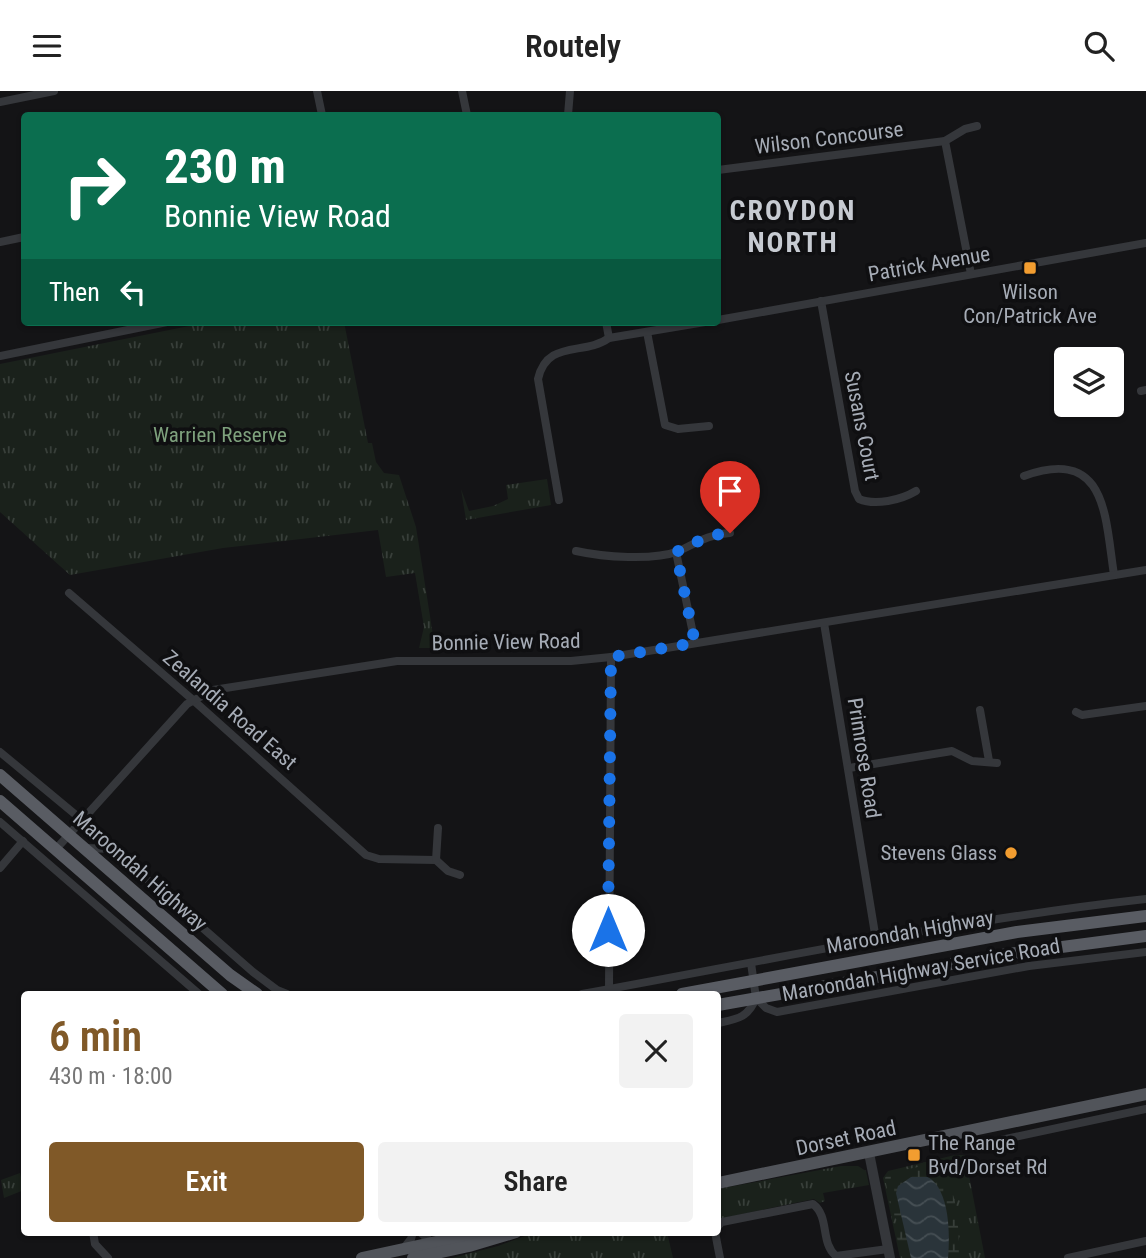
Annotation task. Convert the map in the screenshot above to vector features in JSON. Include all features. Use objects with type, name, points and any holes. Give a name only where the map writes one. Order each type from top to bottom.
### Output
[{"type":"highway","name":"Maroondah Highway","points":[[0,775],[230,975],[253,991]]},
{"type":"highway","name":"Maroondah Highway","points":[[0,801],[219,991]]},
{"type":"highway","name":"Maroondah Highway","points":[[697,991],[1017,932],[1146,916]]},
{"type":"highway","name":"Maroondah Highway","points":[[721,1005],[1007,954],[1146,936]]},
{"type":"main road","name":"Dorset Road","points":[[721,1182],[1146,1094]]},
{"type":"main road","points":[[420,1250],[468,1236]]},
{"type":"main road","points":[[362,1258],[469,1246],[503,1236]]},
{"type":"street","points":[[0,102],[54,91]]},
{"type":"street","points":[[317,91],[321,112]]},
{"type":"street","points":[[462,91],[466,112]]},
{"type":"street","points":[[568,112],[570,91]]},
{"type":"street","name":"Wilson Concourse","points":[[721,170],[945,141],[965,129],[977,126]]},
{"type":"street","points":[[945,141],[971,274]]},
{"type":"street","points":[[0,242],[21,238]]},
{"type":"street","name":"Patrick Avenue","points":[[721,319],[1146,243]]},
{"type":"street","name":"Susans Court","points":[[821,301],[855,491],[859,499],[874,502],[906,497],[916,491]]},
{"type":"street","points":[[0,356],[147,326]]},
{"type":"street","points":[[607,326],[609,338]]},
{"type":"street","points":[[559,500],[538,379],[549,358],[557,352],[598,344],[609,338],[681,326]]},
{"type":"street","points":[[646,332],[665,425],[678,429],[709,426]]},
{"type":"street","points":[[1024,476],[1043,469],[1064,468],[1080,474],[1093,485],[1100,495],[1104,509],[1114,575]]},
{"type":"street","points":[[576,551],[593,555],[653,556],[676,552],[719,533],[730,533]]},
{"type":"street","points":[[676,552],[695,643]]},
{"type":"street","name":"Bonnie View Road","points":[[57,849],[193,700],[213,689],[397,661],[571,661],[611,657],[1146,570]]},
{"type":"street","name":"Zealandia Road East","points":[[69,593],[366,855],[379,859],[436,860]]},
{"type":"street","name":"Primrose Road","points":[[824,623],[876,940]]},
{"type":"street","points":[[609,989],[611,657]]},
{"type":"street","points":[[1076,712],[1082,715],[1146,706]]},
{"type":"street","points":[[849,768],[951,751],[972,761],[993,762],[980,710]]},
{"type":"street","points":[[0,752],[82,820]]},
{"type":"street","points":[[0,822],[196,991]]},
{"type":"street","points":[[438,828],[436,860],[448,871],[460,875]]},
{"type":"street","points":[[94,833],[253,972],[280,991]]},
{"type":"street","points":[[0,868],[23,841]]},
{"type":"street","points":[[85,848],[112,849]]},
{"type":"street","name":"Maroondah Highway Service Road","points":[[598,991],[876,940],[1068,908],[1146,899]]},
{"type":"street","name":"Maroondah Highway Service Road","points":[[721,1022],[743,1017],[751,1010],[756,998],[766,1008],[777,1012],[1029,966],[1146,952]]},
{"type":"street","points":[[751,963],[756,998]]},
{"type":"street","points":[[189,985],[213,991]]},
{"type":"street","points":[[966,1131],[971,1144],[982,1144],[1146,1109]]},
{"type":"street","points":[[721,1223],[813,1204],[821,1213],[828,1245],[833,1254],[842,1256],[864,1251],[888,1250],[869,1153]]},
{"type":"street","points":[[94,1236],[95,1244],[108,1258]]},
{"type":"street","points":[[716,1236],[720,1258]]},
{"type":"street","points":[[1068,1258],[1146,1241]]},
{"type":"green space","name":"Warrien Reserve","points":[[189,326],[345,326],[368,443],[372,443],[376,462],[384,473],[399,475],[416,527],[435,648],[419,648],[424,627],[415,573],[386,577],[378,530],[223,548],[70,575],[0,512],[0,364]]},
{"type":"green space","points":[[547,479],[551,505],[466,520],[461,489],[469,511],[493,506],[508,499],[506,485]]},
{"type":"green space","points":[[965,1155],[985,1258],[900,1258],[883,1178],[888,1171]]},
{"type":"green space","points":[[924,1162],[930,1164],[929,1170],[939,1172],[947,1180],[952,1192],[958,1221],[959,1258],[901,1258],[895,1227],[897,1220],[892,1215],[885,1178],[888,1173],[918,1167]]},
{"type":"green space","points":[[841,1166],[858,1166],[866,1171],[869,1185],[823,1193],[825,1201],[820,1203],[814,1199],[721,1218],[721,1188]]},
{"type":"green space","points":[[20,1173],[21,1191],[4,1198],[1,1180]]},
{"type":"green space","points":[[525,1236],[668,1236],[673,1258],[452,1258]]},
{"type":"water","points":[[911,1177],[928,1177],[941,1192],[947,1214],[948,1258],[911,1258],[896,1193],[898,1186]]},
{"type":"place","name":"Wilson Con/Patrick Ave","points":[[1030,268]]},
{"type":"place","name":"Stevens Glass","points":[[1011,853]]},
{"type":"place","name":"The Range Bvd/Dorset Rd","points":[[914,1155]]},
{"type":"district","name":"CROYDON NORTH","points":[[793,226]]},
{"type":"route","points":[[608,930],[611,657],[695,643],[676,552],[719,533],[730,533]]}]
